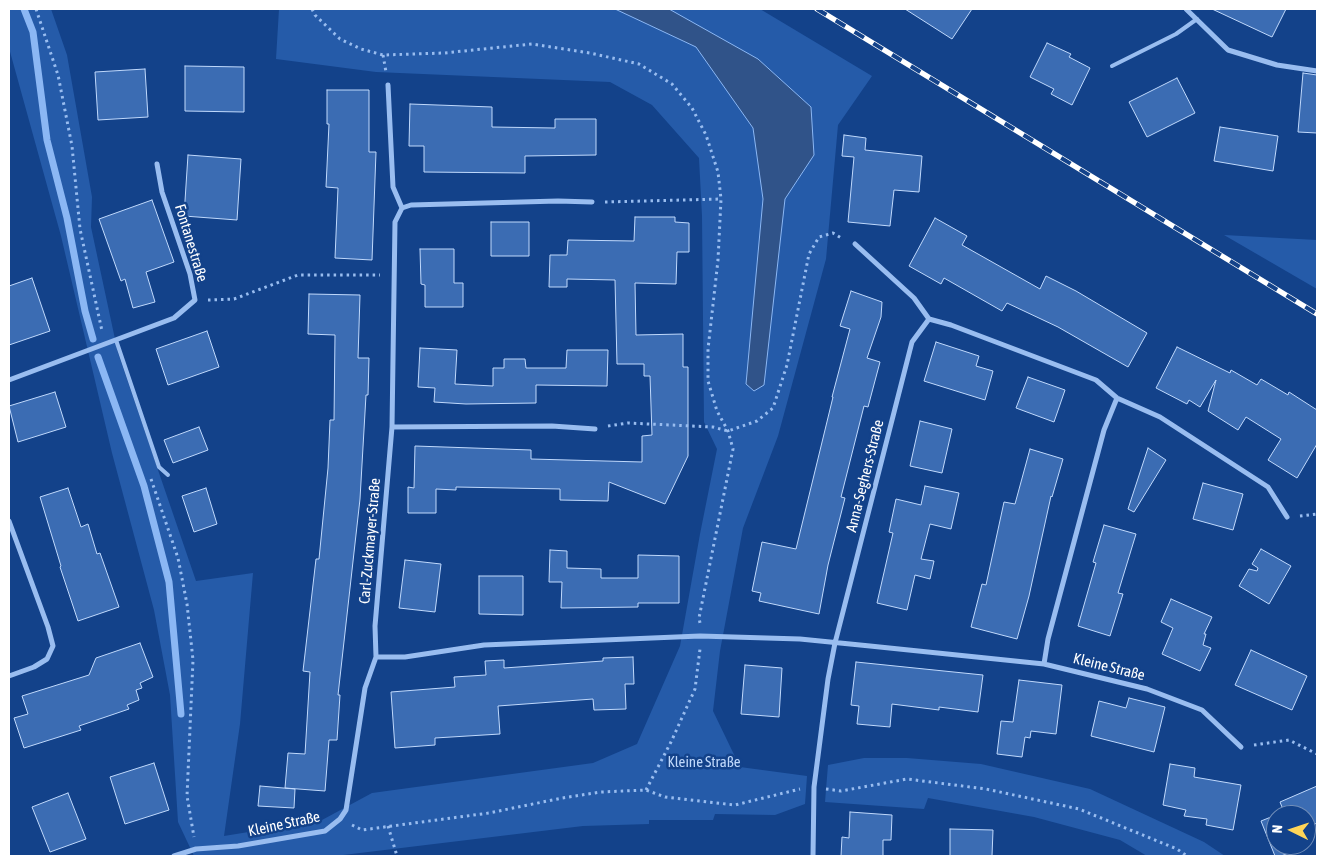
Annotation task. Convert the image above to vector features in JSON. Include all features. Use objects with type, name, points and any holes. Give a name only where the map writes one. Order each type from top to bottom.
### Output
[{"type":"street","points":[[1186,9],[1228,50],[1277,65],[1317,72]]},
{"type":"street","points":[[388,85],[393,187],[402,208],[411,205],[558,201],[592,202]]},
{"type":"street","name":"Fontanestraße","points":[[9,380],[174,318],[195,300],[190,274],[162,192],[157,164]]},
{"type":"street","name":"Carl-Zuckmayer-Straße","points":[[376,657],[375,626],[392,427],[395,222],[402,208]]},
{"type":"street","points":[[855,244],[914,298],[929,319],[951,325],[1096,380],[1117,398],[1160,417],[1268,487],[1287,517]]},
{"type":"street","name":"Anna-Seghers-Straße","points":[[835,642],[912,342],[929,319]]},
{"type":"street","points":[[1044,664],[1048,639],[1102,440],[1117,398]]},
{"type":"street","points":[[392,427],[552,426],[595,429]]},
{"type":"street","points":[[9,521],[53,646],[47,659],[34,667],[9,676]]},
{"type":"street","name":"Kleine Straße","points":[[174,856],[196,849],[238,846],[325,831],[340,819],[346,810],[365,688],[376,657],[404,657],[484,645],[700,636],[800,639],[1044,664],[1147,689],[1202,710],[1241,747]]},
{"type":"street","points":[[813,856],[814,787],[828,679],[835,642]]},
{"type":"lane","points":[[1112,66],[1176,34],[1197,19]]},
{"type":"lane","points":[[116,340],[158,467],[168,475]]},
{"type":"path","points":[[312,9],[315,15],[340,39],[361,49],[383,55],[444,53],[532,44],[590,53],[639,64],[672,84],[692,108],[706,135],[718,172],[721,199],[718,260],[708,349],[708,381],[717,412],[728,431],[733,449],[699,618],[700,636],[695,689],[671,742],[646,790]]},
{"type":"path","points":[[592,202],[721,199]]},
{"type":"path","points":[[595,429],[628,423],[713,427],[728,431],[757,421],[773,408],[787,365],[809,254],[819,237],[832,234],[855,244]]},
{"type":"path","points":[[195,300],[234,299],[298,275],[394,275]]},
{"type":"path","points":[[1241,747],[1289,740],[1317,754]]},
{"type":"path","points":[[340,819],[362,830],[489,813],[586,795],[646,790],[665,797],[735,805],[801,788],[814,787],[842,791],[907,779],[986,789],[1079,809],[1177,849],[1187,856]]},
{"type":"path","points":[[388,826],[397,856]]},
{"type":"green space","points":[[9,9],[51,9],[67,55],[92,197],[91,227],[118,353],[196,581],[253,573],[240,724],[224,836],[322,820],[372,793],[593,763],[637,744],[680,646],[717,449],[704,422],[702,216],[699,158],[652,105],[610,82],[376,72],[276,59],[279,9],[760,9],[872,76],[838,125],[826,259],[778,436],[743,528],[720,651],[713,711],[740,767],[807,776],[805,804],[775,815],[715,814],[713,820],[649,820],[649,824],[583,826],[335,856],[194,856],[178,822],[170,695],[154,610],[112,453],[61,236],[9,48]]},
{"type":"green space","points":[[1224,235],[1317,240],[1317,289]]},
{"type":"green space","points":[[864,758],[907,758],[981,764],[1090,789],[1204,842],[1225,856],[1147,856],[1120,840],[1034,817],[928,798],[924,809],[825,802],[828,765]]},
{"type":"shaded area","points":[[615,9],[669,9],[758,59],[811,107],[814,155],[785,199],[764,385],[754,391],[746,384],[763,199],[753,128],[696,47]]},
{"type":"building","points":[[905,9],[972,9],[952,39]]},
{"type":"building","points":[[1212,9],[1286,9],[1272,37]]},
{"type":"building","points":[[1047,43],[1071,54],[1069,57],[1090,68],[1072,105],[1051,94],[1054,89],[1030,77]]},
{"type":"building","points":[[185,66],[244,67],[244,112],[185,111]]},
{"type":"building","points":[[145,69],[148,117],[98,120],[95,72]]},
{"type":"building","points":[[1303,73],[1317,75],[1317,133],[1298,132]]},
{"type":"building","points":[[1177,78],[1195,113],[1147,137],[1129,102]]},
{"type":"building","points":[[327,90],[369,90],[369,152],[376,152],[372,260],[335,258],[338,188],[326,187],[329,124],[327,124]]},
{"type":"building","points":[[410,104],[492,107],[492,127],[555,128],[555,119],[596,119],[596,155],[525,156],[525,173],[424,172],[424,146],[409,146]]},
{"type":"building","points":[[1220,127],[1278,136],[1273,171],[1214,161]]},
{"type":"building","points":[[844,135],[866,138],[865,150],[922,156],[919,192],[894,190],[890,226],[848,222],[854,157],[842,156]]},
{"type":"building","points":[[188,155],[241,159],[237,220],[184,216]]},
{"type":"building","points":[[152,200],[174,262],[146,272],[155,302],[133,308],[125,279],[121,281],[99,219]]},
{"type":"building","points":[[635,217],[675,217],[675,222],[689,223],[689,252],[677,252],[676,284],[635,283],[636,335],[683,334],[683,367],[688,367],[688,456],[665,504],[609,482],[608,501],[560,500],[560,489],[456,487],[456,490],[436,489],[436,513],[408,513],[408,487],[414,488],[415,446],[531,450],[531,459],[642,462],[642,436],[652,435],[650,376],[644,376],[644,364],[617,364],[615,280],[567,279],[567,287],[549,287],[550,255],[567,255],[568,240],[634,241]]},
{"type":"building","points":[[935,218],[967,236],[962,245],[1040,289],[1046,276],[1076,291],[1147,333],[1128,367],[1058,327],[1007,303],[1002,311],[944,278],[941,284],[909,266]]},
{"type":"building","points":[[491,222],[529,222],[529,256],[491,256]]},
{"type":"building","points":[[420,249],[454,249],[454,283],[463,283],[463,307],[425,307],[425,285],[421,284]]},
{"type":"building","points":[[32,278],[50,331],[9,345],[9,286]]},
{"type":"building","points":[[851,291],[882,302],[881,317],[867,358],[880,362],[868,407],[864,406],[841,497],[845,498],[828,565],[819,614],[759,601],[761,593],[752,591],[762,542],[796,549],[850,329],[840,326]]},
{"type":"building","points":[[309,294],[360,295],[358,358],[369,358],[360,499],[338,695],[340,695],[337,740],[329,740],[325,791],[285,788],[288,753],[305,754],[310,672],[303,671],[316,559],[319,559],[328,468],[330,420],[334,420],[335,335],[308,334]]},
{"type":"building","points":[[207,331],[219,367],[168,385],[156,349]]},
{"type":"building","points":[[936,342],[979,356],[976,366],[993,371],[985,400],[924,381]]},
{"type":"building","points":[[1177,347],[1230,373],[1231,370],[1257,385],[1261,379],[1288,395],[1289,392],[1317,410],[1317,444],[1297,478],[1268,460],[1281,439],[1246,417],[1238,430],[1208,411],[1216,380],[1200,407],[1189,400],[1187,404],[1156,388]]},
{"type":"building","points":[[420,348],[457,350],[455,384],[493,386],[493,368],[504,368],[504,359],[525,359],[526,368],[566,368],[567,350],[608,350],[607,386],[536,385],[536,403],[466,404],[434,402],[435,388],[418,387]]},
{"type":"building","points":[[1028,377],[1065,390],[1054,422],[1016,408]]},
{"type":"building","points":[[55,392],[66,427],[18,442],[9,406]]},
{"type":"building","points":[[920,421],[952,429],[942,473],[910,466]]},
{"type":"building","points":[[199,427],[208,450],[173,463],[164,440]]},
{"type":"building","points":[[1148,448],[1166,460],[1134,512],[1128,509]]},
{"type":"building","points":[[1030,449],[1063,459],[1051,496],[1029,596],[1017,639],[971,627],[982,584],[986,585],[1004,502],[1015,504]]},
{"type":"building","points":[[1203,483],[1243,494],[1233,530],[1193,519]]},
{"type":"building","points":[[925,486],[959,493],[951,529],[930,524],[921,559],[934,561],[930,579],[915,575],[907,610],[877,603],[893,533],[889,532],[896,499],[921,505]]},
{"type":"building","points":[[68,488],[81,527],[88,524],[97,554],[100,553],[119,607],[78,621],[40,497]]},
{"type":"building","points":[[206,488],[217,524],[194,532],[182,496]]},
{"type":"building","points":[[1104,525],[1136,534],[1118,593],[1123,594],[1110,636],[1078,626],[1096,563],[1093,562]]},
{"type":"building","points":[[1261,549],[1291,566],[1269,604],[1239,586],[1249,569],[1257,571],[1258,568],[1252,564]]},
{"type":"building","points":[[550,550],[567,551],[567,568],[601,569],[601,578],[638,578],[638,555],[679,556],[679,603],[638,603],[638,607],[561,608],[562,582],[549,582]]},
{"type":"building","points":[[405,560],[441,564],[435,612],[399,608]]},
{"type":"building","points":[[479,576],[523,576],[523,615],[479,614]]},
{"type":"building","points":[[1171,599],[1212,617],[1204,634],[1206,634],[1203,645],[1211,648],[1200,671],[1162,654],[1173,628],[1161,622]]},
{"type":"building","points":[[140,643],[153,677],[140,683],[142,688],[136,690],[139,700],[127,705],[129,709],[79,726],[81,730],[24,748],[14,718],[28,714],[22,696],[89,675],[96,658]]},
{"type":"building","points":[[1251,650],[1307,676],[1292,710],[1235,685]]},
{"type":"building","points":[[633,657],[634,684],[625,684],[626,709],[594,710],[593,699],[498,706],[500,734],[435,738],[435,745],[395,748],[391,692],[455,687],[454,677],[486,675],[485,661],[504,660],[504,668],[603,661],[603,658]]},
{"type":"building","points":[[856,662],[983,675],[978,712],[939,707],[939,710],[892,704],[890,727],[857,724],[859,706],[851,705]]},
{"type":"building","points":[[745,665],[782,668],[779,717],[741,714]]},
{"type":"building","points":[[1019,680],[1062,685],[1056,734],[1031,731],[1030,738],[1025,737],[1022,757],[997,754],[1001,721],[1013,722]]},
{"type":"building","points":[[1129,698],[1165,707],[1154,752],[1091,736],[1099,701],[1126,708]]},
{"type":"building","points":[[154,763],[169,810],[125,824],[110,777]]},
{"type":"building","points":[[1170,764],[1195,768],[1194,777],[1241,785],[1233,830],[1206,825],[1207,819],[1184,816],[1186,810],[1163,805]]},
{"type":"building","points":[[260,786],[295,789],[294,808],[258,806]]},
{"type":"building","points":[[1317,786],[1317,823],[1316,805],[1281,805],[1280,802]]},
{"type":"building","points":[[68,793],[86,839],[50,852],[32,807]]},
{"type":"building","points":[[850,812],[892,815],[891,840],[883,840],[883,856],[841,856],[842,837],[849,838]]},
{"type":"building","points":[[1266,819],[1266,834],[1261,821]]},
{"type":"building","points":[[950,829],[993,830],[992,856],[950,856]]},
{"type":"waterway","points":[[24,9],[33,32],[47,140],[67,218],[85,311],[93,339]]},
{"type":"waterway","points":[[98,357],[144,486],[169,582],[181,714]]},
{"type":"railway","points":[[817,9],[1317,314]]}]
